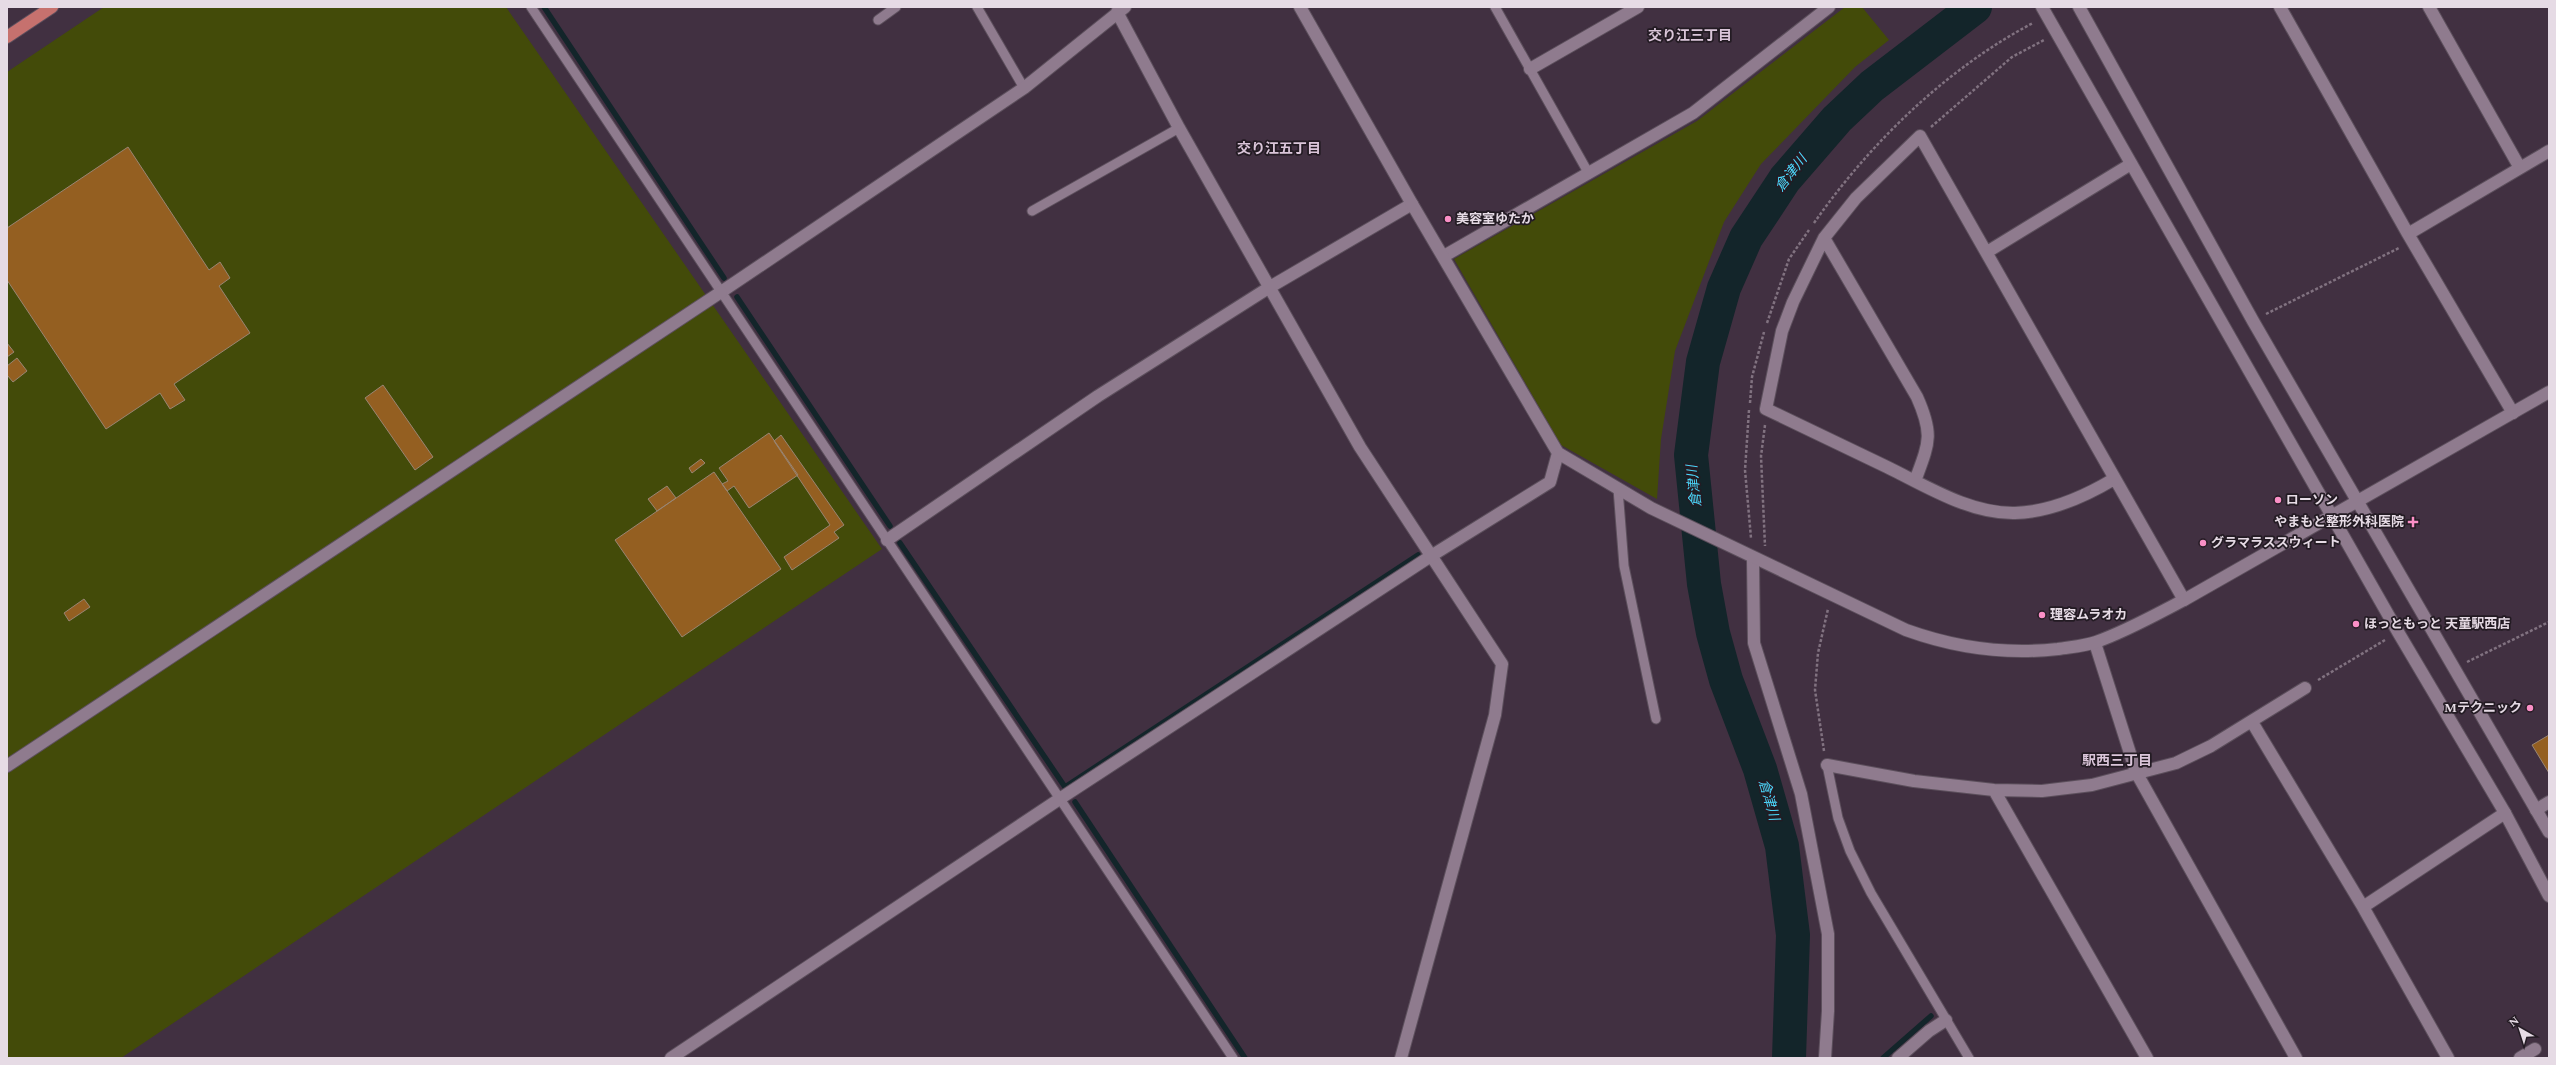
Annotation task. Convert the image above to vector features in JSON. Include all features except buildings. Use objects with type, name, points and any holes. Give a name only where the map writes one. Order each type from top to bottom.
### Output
[{"type":"main road","points":[[7,37],[52,7]]},
{"type":"street","points":[[1300,7],[1412,204],[1444,256],[1558,453],[1650,508],[1753,559],[1906,630],[1961,646],[2018,652],[2095,643],[2129,628],[2184,600],[2549,392]]},
{"type":"street","points":[[1530,69],[1638,7]]},
{"type":"street","points":[[1444,256],[1590,174],[1692,112],[1829,7]]},
{"type":"street","points":[[2042,7],[2331,516],[2505,813],[2549,896]]},
{"type":"street","points":[[2079,7],[2253,321],[2453,669],[2549,832]]},
{"type":"street","points":[[2280,7],[2410,238],[2513,413]]},
{"type":"street","points":[[2429,7],[2520,168]]},
{"type":"street","points":[[7,766],[721,292],[1024,88],[1118,8],[1179,128],[1360,447],[1502,664],[1495,715],[1401,1058]]},
{"type":"street","points":[[2114,479],[2088,495],[2062,505],[2038,511],[2015,513],[1993,512],[1968,504],[1915,481],[1766,409],[1782,331],[1793,302],[1824,238],[1856,198],[1920,136],[2184,600]]},
{"type":"street","points":[[2410,238],[2549,151]]},
{"type":"street","points":[[1987,252],[2131,164]]},
{"type":"street","points":[[887,540],[1098,396],[1270,287],[1412,204]]},
{"type":"street","points":[[1824,238],[1917,397],[1925,414],[1930,430],[1927,449],[1915,481]]},
{"type":"street","points":[[671,1058],[1061,798],[1431,556],[1550,482],[1558,453]]},
{"type":"street","points":[[1753,559],[1754,643],[1801,794],[1828,934],[1828,1012],[1825,1058]]},
{"type":"street","points":[[2095,643],[2136,772],[2296,1058]]},
{"type":"street","points":[[1827,765],[1914,781],[1994,790],[2049,790],[2092,785],[2136,772],[2176,763],[2211,746],[2305,688]]},
{"type":"street","points":[[2252,722],[2363,908],[2448,1058]]},
{"type":"street","points":[[1994,790],[2147,1058]]},
{"type":"street","points":[[2536,810],[2549,802]]},
{"type":"street","points":[[2363,908],[2505,813]]},
{"type":"street","points":[[1898,1058],[1924,1034],[1946,1020]]},
{"type":"street","points":[[2520,1058],[2535,1049]]},
{"type":"lane","points":[[531,7],[1061,798],[1233,1058]]},
{"type":"lane","points":[[878,20],[896,7]]},
{"type":"lane","points":[[977,7],[1024,88]]},
{"type":"lane","points":[[1495,7],[1590,174]]},
{"type":"lane","points":[[1032,212],[1179,128]]},
{"type":"lane","points":[[1618,489],[1624,566],[1656,720]]},
{"type":"lane","points":[[1827,765],[1838,818],[1850,851],[1871,893],[1969,1058]]},
{"type":"path","points":[[1920,136],[2012,57],[2056,33]]},
{"type":"path","points":[[2253,321],[2410,238]]},
{"type":"path","points":[[1766,409],[1761,456],[1766,564]]},
{"type":"path","points":[[1827,765],[1815,690],[1818,653],[1831,594]]},
{"type":"path","points":[[2453,669],[2549,622]]},
{"type":"path","points":[[2305,688],[2398,632]]},
{"type":"green space","points":[[104,7],[506,7],[882,549],[121,1058],[7,1058],[7,72]]},
{"type":"green space","points":[[1845,7],[1862,7],[1889,40],[1855,67],[1761,164],[1724,222],[1675,351],[1661,439],[1657,499],[1561,445],[1454,259],[1697,121]]},
{"type":"waterway","points":[[544,7],[724,278]]},
{"type":"waterway","name":"倉津川","points":[[1789,1058],[1793,935],[1782,846],[1760,769],[1726,680],[1713,633],[1704,584],[1691,455],[1703,362],[1724,288],[1746,238],[1785,179],[1837,119],[1872,86],[1975,7]]},
{"type":"waterway","points":[[737,297],[890,526]]},
{"type":"waterway","points":[[900,543],[1065,787],[1418,555]]},
{"type":"waterway","points":[[1075,802],[1245,1058]]},
{"type":"waterway","points":[[1883,1058],[1931,1016]]},
{"type":"place","name":"美容室ゆたか","points":[[1448,219]]},
{"type":"place","name":"ローソン","points":[[2278,500]]},
{"type":"place","name":"やまもと整形外科医院","points":[[2413,522]]},
{"type":"place","name":"グラマラススウィート","points":[[2203,543]]},
{"type":"place","name":"理容ムラオカ","points":[[2042,615]]},
{"type":"place","name":"ほっともっと 天童駅西店","points":[[2356,624]]},
{"type":"place","name":"Mテクニック","points":[[2530,708]]},
{"type":"district","name":"交り江三丁目","points":[[1690,35]]},
{"type":"district","name":"交り江五丁目","points":[[1279,148]]},
{"type":"district","name":"駅西三丁目","points":[[2117,760]]}]
